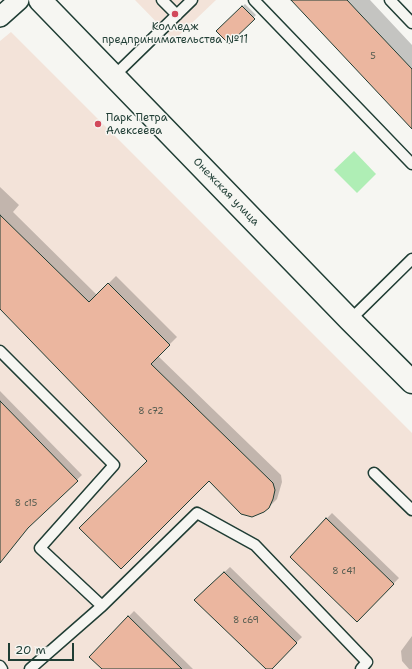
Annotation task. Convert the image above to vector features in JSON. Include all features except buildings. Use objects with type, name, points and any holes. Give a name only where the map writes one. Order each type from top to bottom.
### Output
[{"type":"main road","name":"Онежская улица","points":[[40,0],[412,382]]},
{"type":"street","points":[[0,17],[19,0]]},
{"type":"lane","points":[[162,0],[177,15]]},
{"type":"lane","points":[[114,76],[192,0]]},
{"type":"lane","points":[[254,0],[412,164]]},
{"type":"lane","points":[[390,0],[412,23]]},
{"type":"lane","points":[[350,320],[411,262]]},
{"type":"lane","points":[[0,351],[114,465],[40,548],[102,606]]},
{"type":"lane","points":[[374,473],[412,510]]},
{"type":"lane","points":[[30,669],[102,606],[197,513],[255,545],[367,662],[360,669]]},
{"type":"shaded area","name":"Колледж предпринимательства №11","points":[[135,0],[216,0],[174,40]]},
{"type":"shaded area","points":[[11,32],[412,433],[412,669],[0,669],[0,41]]},
{"type":"green space","points":[[354,151],[376,174],[357,193],[334,170]]},
{"type":"place","name":"Колледж предпринимательства №11","points":[[175,14]]},
{"type":"place","name":"Парк Петра Алексеева","points":[[98,124]]}]
